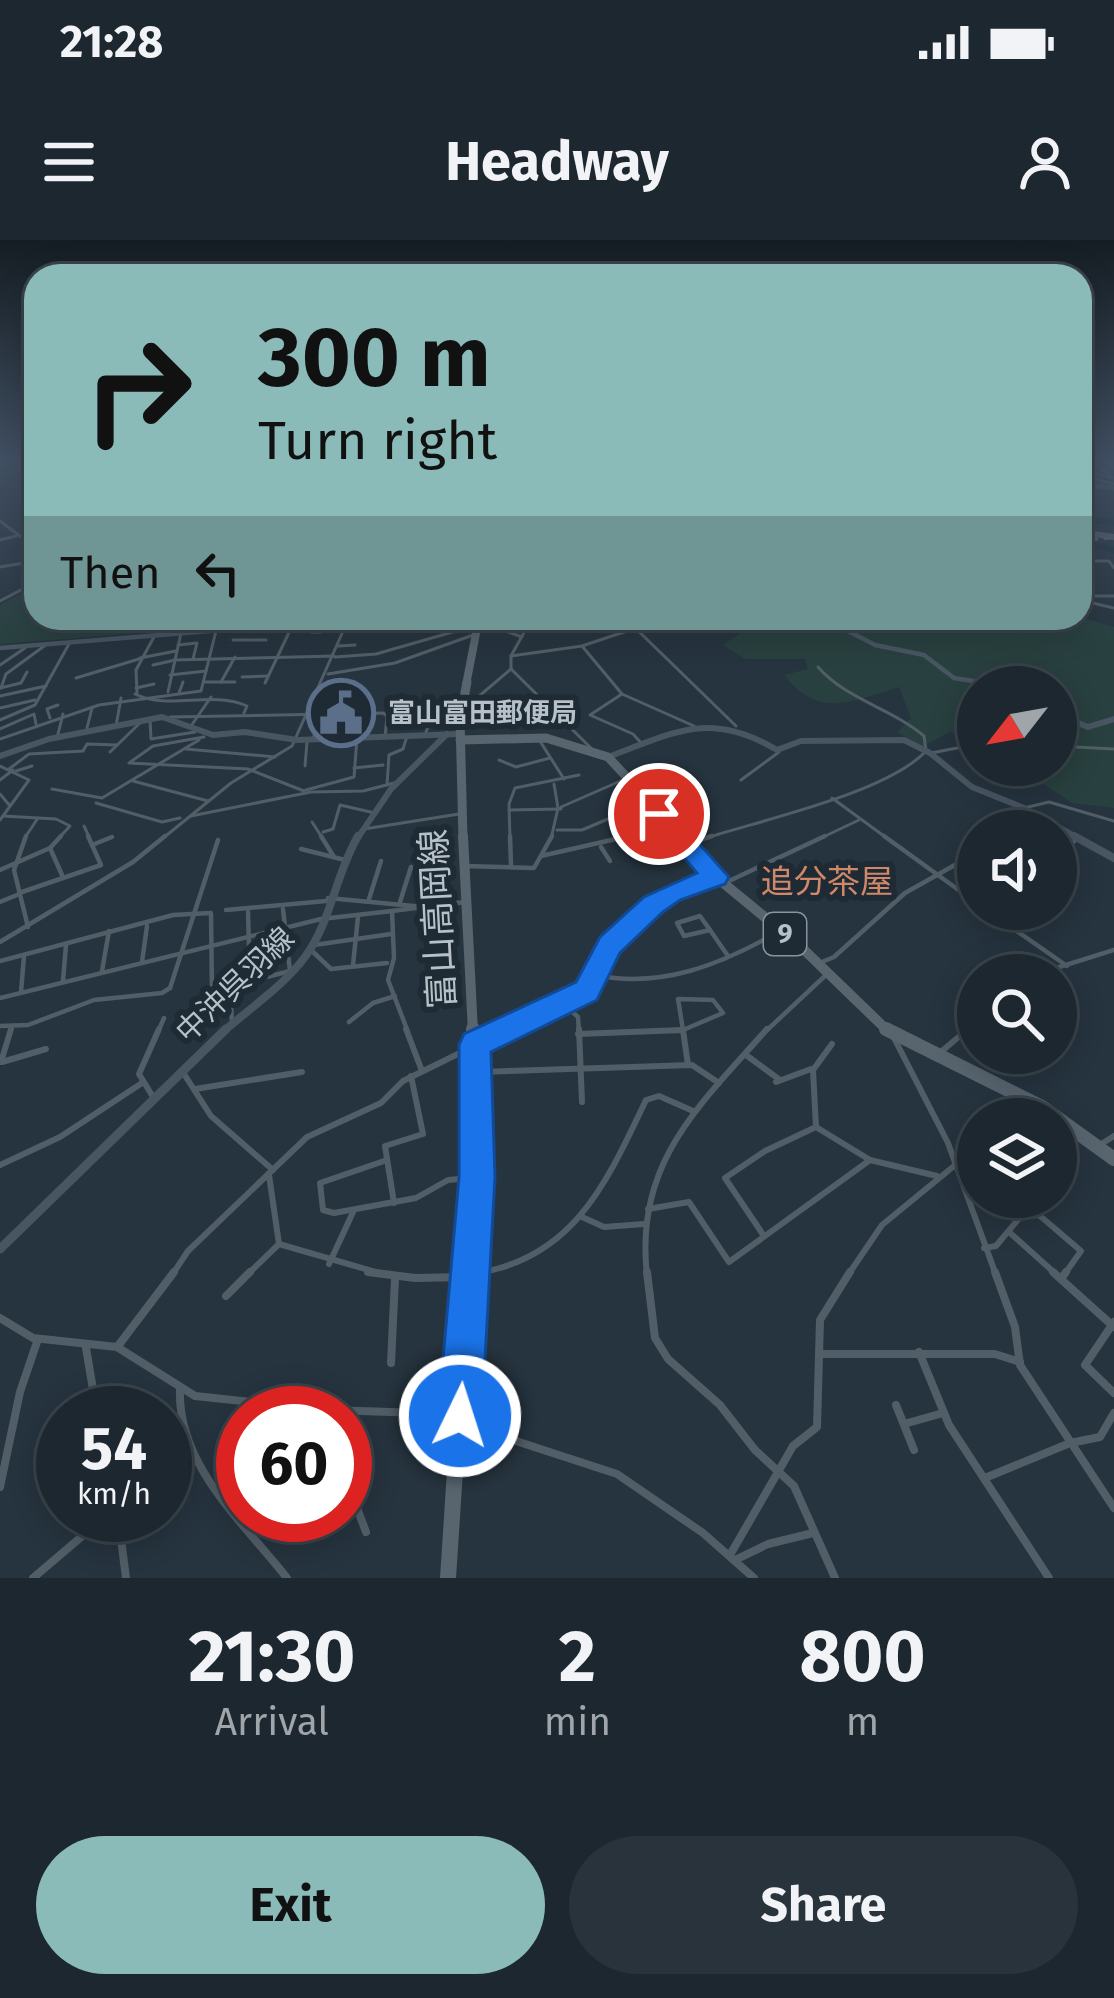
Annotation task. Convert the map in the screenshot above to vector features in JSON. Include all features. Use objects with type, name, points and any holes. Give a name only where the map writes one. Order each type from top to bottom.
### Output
[{"type":"main road","name":"富山高岡線","points":[[448,1578],[477,1177],[475,1045],[456,736],[470,632]]},
{"type":"main road","name":"9","points":[[456,736],[538,738],[608,758],[630,776],[684,845],[719,880],[781,930],[891,1034],[1042,1107],[1114,1159]]},
{"type":"street","points":[[4,524],[24,541]]},
{"type":"street","points":[[1,541],[16,536]]},
{"type":"street","points":[[0,648],[227,630]]},
{"type":"street","points":[[244,640],[249,630]]},
{"type":"street","points":[[266,683],[290,630]]},
{"type":"street","points":[[311,632],[321,630]]},
{"type":"street","points":[[0,942],[133,862],[208,801],[297,740],[344,630]]},
{"type":"street","points":[[508,630],[522,637]]},
{"type":"street","points":[[526,630],[511,656],[511,669],[593,750]]},
{"type":"street","points":[[511,656],[582,646],[630,630]]},
{"type":"street","points":[[638,630],[736,726],[780,750]]},
{"type":"street","points":[[846,630],[875,645],[924,655],[957,679]]},
{"type":"street","points":[[136,692],[147,700],[201,691],[216,631]]},
{"type":"street","points":[[153,665],[209,658],[334,657],[470,632]]},
{"type":"street","points":[[327,674],[429,653],[470,632]]},
{"type":"street","points":[[168,692],[181,633]]},
{"type":"street","points":[[136,692],[139,659],[155,635]]},
{"type":"street","points":[[437,635],[446,644]]},
{"type":"street","points":[[327,639],[355,645]]},
{"type":"street","points":[[233,640],[266,640]]},
{"type":"street","points":[[0,720],[35,705],[70,642]]},
{"type":"street","points":[[383,643],[388,649]]},
{"type":"street","points":[[1,688],[13,669],[47,644]]},
{"type":"street","points":[[76,678],[197,644],[193,659]]},
{"type":"street","points":[[0,668],[28,646]]},
{"type":"street","points":[[582,646],[622,694],[694,726]]},
{"type":"street","points":[[221,682],[235,657]]},
{"type":"street","points":[[818,667],[832,683],[906,720],[924,736],[928,752]]},
{"type":"street","points":[[0,668],[13,669]]},
{"type":"street","points":[[462,710],[511,669]]},
{"type":"street","points":[[170,675],[206,671]]},
{"type":"street","points":[[1,688],[21,683],[27,672]]},
{"type":"street","points":[[351,672],[358,682]]},
{"type":"street","points":[[242,676],[269,676]]},
{"type":"street","points":[[171,717],[182,682]]},
{"type":"street","points":[[204,682],[235,682]]},
{"type":"street","points":[[154,684],[3,737],[4,755],[57,738],[171,717],[383,712]]},
{"type":"street","points":[[0,696],[46,686]]},
{"type":"street","points":[[317,691],[331,689],[333,716]]},
{"type":"street","points":[[136,692],[236,698],[248,707],[243,714]]},
{"type":"street","points":[[622,694],[590,715],[633,734],[643,745]]},
{"type":"street","points":[[191,727],[211,697]]},
{"type":"street","points":[[359,713],[360,697]]},
{"type":"street","points":[[98,745],[113,727],[121,698]]},
{"type":"street","points":[[0,708],[39,699]]},
{"type":"street","points":[[381,704],[386,737]]},
{"type":"street","points":[[50,718],[47,709],[58,705]]},
{"type":"street","points":[[70,752],[92,706]]},
{"type":"street","points":[[0,729],[34,714],[32,745]]},
{"type":"street","points":[[57,738],[63,714]]},
{"type":"street","points":[[342,738],[346,715]]},
{"type":"street","points":[[171,717],[204,734]]},
{"type":"street","points":[[305,766],[320,717]]},
{"type":"street","points":[[1077,723],[1088,727],[1114,719]]},
{"type":"street","points":[[146,720],[151,739],[245,732],[297,740],[456,736]]},
{"type":"street","points":[[110,752],[146,720]]},
{"type":"street","points":[[387,721],[430,724],[425,735]]},
{"type":"street","points":[[608,758],[694,726],[736,726]]},
{"type":"street","points":[[52,789],[102,798],[204,734]]},
{"type":"street","points":[[204,734],[153,746],[129,764],[253,770],[304,792],[363,791],[392,783],[389,755],[403,748],[407,736]]},
{"type":"street","name":"中沖呉羽線","points":[[0,1249],[312,948],[339,858],[364,829],[392,783],[456,736]]},
{"type":"street","points":[[97,803],[162,822],[304,792],[354,777],[357,738]]},
{"type":"street","points":[[538,738],[564,780]]},
{"type":"street","points":[[741,780],[780,750],[801,741],[844,744],[894,738],[928,752],[972,787],[1024,808],[1114,858]]},
{"type":"street","points":[[327,753],[329,739]]},
{"type":"street","points":[[39,753],[42,742]]},
{"type":"street","points":[[0,780],[29,754],[117,745]]},
{"type":"street","points":[[684,845],[712,832],[832,798],[901,772],[928,752],[957,747]]},
{"type":"street","points":[[1077,747],[1114,749]]},
{"type":"street","points":[[185,749],[275,757]]},
{"type":"street","points":[[499,760],[516,766],[550,758]]},
{"type":"street","points":[[354,768],[383,764]]},
{"type":"street","points":[[0,766],[29,780],[1,816]]},
{"type":"street","points":[[13,770],[32,766]]},
{"type":"street","points":[[511,867],[509,810],[515,788],[580,776]]},
{"type":"street","points":[[509,810],[561,808],[630,776]]},
{"type":"street","points":[[133,781],[208,801]]},
{"type":"street","points":[[464,866],[534,868],[557,830],[561,808],[554,784]]},
{"type":"street","points":[[0,794],[9,807]]},
{"type":"street","points":[[832,798],[957,888]]},
{"type":"street","points":[[1024,808],[1048,802],[1114,821]]},
{"type":"street","points":[[322,832],[333,829],[340,805],[375,813]]},
{"type":"street","points":[[364,829],[462,814]]},
{"type":"street","points":[[0,870],[50,848],[70,822],[1,816]]},
{"type":"street","points":[[541,856],[630,838],[616,816],[582,830],[557,830]]},
{"type":"street","points":[[28,926],[11,866],[19,843],[38,818]]},
{"type":"street","points":[[117,1346],[130,1336],[188,1251],[307,1137],[381,1102],[411,1076],[586,991],[610,945],[671,893],[719,880],[859,820]]},
{"type":"street","points":[[322,821],[322,832]]},
{"type":"street","points":[[312,822],[339,858]]},
{"type":"street","points":[[0,902],[62,875],[101,865],[84,826]]},
{"type":"street","points":[[92,845],[112,837]]},
{"type":"street","points":[[0,1026],[10,1028],[88,1001],[134,998],[171,989],[218,840]]},
{"type":"street","points":[[602,847],[610,861]]},
{"type":"street","points":[[50,848],[62,875]]},
{"type":"street","points":[[301,849],[339,858]]},
{"type":"street","points":[[369,899],[381,862]]},
{"type":"street","points":[[817,964],[834,957],[904,893],[957,864]]},
{"type":"street","points":[[400,902],[411,867]]},
{"type":"street","points":[[226,910],[327,899],[424,907]]},
{"type":"street","points":[[0,998],[321,919],[465,902]]},
{"type":"street","points":[[0,962],[109,931],[211,914],[208,992],[290,971],[283,909]]},
{"type":"street","points":[[312,948],[331,969],[389,964],[394,958],[392,911]]},
{"type":"street","points":[[248,912],[250,981]]},
{"type":"street","points":[[352,965],[358,915]]},
{"type":"street","points":[[712,929],[684,936],[677,923],[700,916],[712,929],[728,956]]},
{"type":"street","points":[[142,962],[148,923]]},
{"type":"street","points":[[596,975],[634,981],[728,956],[781,930]]},
{"type":"street","points":[[1015,930],[1050,954]]},
{"type":"street","points":[[102,971],[109,931]]},
{"type":"street","points":[[312,948],[393,934]]},
{"type":"street","points":[[63,981],[66,943]]},
{"type":"street","points":[[1077,961],[1104,949],[1114,950]]},
{"type":"street","points":[[21,992],[24,953]]},
{"type":"street","points":[[389,964],[394,996],[422,1071]]},
{"type":"street","points":[[826,974],[693,1111],[664,1156],[644,1224],[655,1338],[668,1359],[720,1405],[803,1502],[836,1578]]},
{"type":"street","points":[[230,987],[232,1022]]},
{"type":"street","points":[[349,1022],[373,1003],[394,996]]},
{"type":"street","points":[[578,1034],[682,1030],[723,1013],[712,1000],[678,999],[682,1030],[688,1065]]},
{"type":"street","points":[[562,1003],[578,1016],[582,1102]]},
{"type":"street","points":[[154,1096],[142,1083],[140,1069],[164,1018]]},
{"type":"street","points":[[1,1062],[10,1028]]},
{"type":"street","points":[[891,1034],[927,1094],[1015,1327],[1020,1362],[1114,1508]]},
{"type":"street","points":[[938,1055],[957,1039]]},
{"type":"street","points":[[816,1127],[811,1069],[814,1057],[832,1044]]},
{"type":"street","points":[[1,1062],[46,1049]]},
{"type":"street","points":[[745,1054],[778,1081],[811,1069]]},
{"type":"street","points":[[476,1072],[688,1065],[719,1083]]},
{"type":"street","points":[[182,1070],[211,1115],[271,1172],[279,1244]]},
{"type":"street","points":[[195,1089],[236,1081],[275,1081],[302,1072]]},
{"type":"street","points":[[394,1202],[386,1146],[423,1134],[411,1076]]},
{"type":"street","points":[[0,1165],[60,1137],[142,1083]]},
{"type":"street","points":[[279,1244],[328,1264],[395,1279],[509,1269],[582,1217],[605,1187],[646,1100],[659,1096],[693,1111]]},
{"type":"street","points":[[816,1127],[870,1160],[938,1177]]},
{"type":"street","points":[[765,1237],[725,1178],[816,1127]]},
{"type":"street","points":[[1098,1146],[1114,1136]]},
{"type":"street","points":[[387,1160],[320,1183],[323,1210],[354,1210],[416,1198],[448,1180],[477,1177]]},
{"type":"street","points":[[648,1209],[689,1202],[729,1262],[870,1160]]},
{"type":"street","points":[[733,1557],[778,1469],[793,1446],[817,1427],[818,1364],[823,1354],[820,1320],[866,1246],[954,1166]]},
{"type":"street","points":[[328,1264],[354,1210]]},
{"type":"street","points":[[984,1248],[996,1246],[1022,1216],[1039,1215],[1082,1251],[1060,1279]]},
{"type":"street","points":[[582,1217],[604,1227],[644,1224]]},
{"type":"street","points":[[1009,1232],[1113,1325],[1085,1365],[1114,1393]]},
{"type":"street","points":[[226,1296],[279,1244]]},
{"type":"street","points":[[391,1363],[395,1279]]},
{"type":"street","points":[[0,1318],[38,1339],[117,1346],[154,1366],[178,1386]]},
{"type":"street","points":[[0,1487],[20,1392],[38,1339]]},
{"type":"street","points":[[86,1345],[93,1386]]},
{"type":"street","points":[[919,1352],[943,1413],[1049,1578]]},
{"type":"street","points":[[823,1354],[995,1354],[1020,1362]]},
{"type":"street","points":[[896,1406],[914,1450]]},
{"type":"street","points":[[372,1413],[460,1416],[519,1442],[617,1474],[733,1557],[754,1578]]},
{"type":"street","points":[[904,1424],[943,1413]]},
{"type":"street","points":[[985,1478],[1070,1443],[1100,1437],[1114,1413]]},
{"type":"street","points":[[192,1452],[286,1578]]},
{"type":"street","points":[[733,1557],[813,1533]]},
{"type":"street","points":[[33,1578],[75,1542]]},
{"type":"street","points":[[121,1542],[126,1578]]},
{"type":"green space","points":[[24,592],[24,630],[165,630],[0,644],[0,605]]},
{"type":"green space","points":[[1092,621],[1114,627],[1114,808],[1072,803],[1046,786],[1077,786],[1077,666],[957,666],[957,736],[951,731],[922,747],[897,732],[911,718],[899,687],[851,701],[823,702],[797,689],[784,675],[808,669],[805,659],[745,659],[723,645],[742,632],[737,630],[1092,630]]},
{"type":"waterway","points":[[1092,544],[1114,550]]},
{"type":"railway","points":[[1092,539],[1114,538]]},
{"type":"place","name":"富山富田郵便局","points":[[341,713]]},
{"type":"district","name":"追分茶屋","points":[[827,882]]},
{"type":"route","points":[[460,1416],[477,1177],[475,1045],[577,998],[596,975],[610,945],[654,904],[716,877],[659,814]]}]
